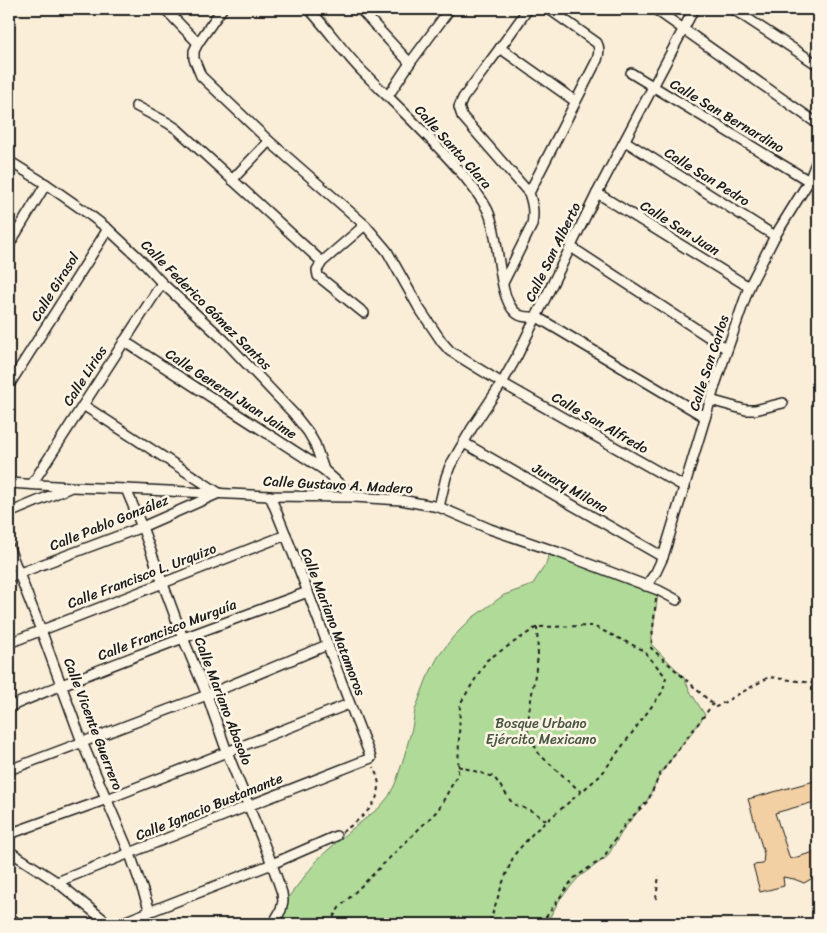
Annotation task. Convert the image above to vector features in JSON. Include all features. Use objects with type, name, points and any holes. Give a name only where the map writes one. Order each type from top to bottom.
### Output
[{"type":"street","points":[[165,9],[198,43],[222,9]]},
{"type":"street","name":"Calle Santa Clara","points":[[309,9],[362,71],[438,147],[478,194],[487,208],[495,233],[503,284],[509,304],[520,315],[537,317]]},
{"type":"street","points":[[360,9],[410,63]]},
{"type":"street","points":[[366,17],[372,9]]},
{"type":"street","points":[[388,96],[450,9]]},
{"type":"street","points":[[503,284],[532,224],[533,207],[528,193],[462,116],[459,107],[463,98],[528,9]]},
{"type":"street","points":[[528,193],[597,60],[599,46],[548,9]]},
{"type":"street","points":[[655,9],[818,124]]},
{"type":"street","name":"Calle San Alberto","points":[[439,507],[450,466],[517,356],[597,193],[694,9]]},
{"type":"street","points":[[733,9],[818,65]]},
{"type":"street","name":"Calle San Alfredo","points":[[198,43],[194,51],[194,58],[201,76],[269,141],[365,225],[387,252],[419,308],[450,351],[502,383],[685,487]]},
{"type":"street","points":[[500,48],[575,101]]},
{"type":"street","name":"Calle San Bernardino","points":[[631,74],[809,181]]},
{"type":"street","points":[[136,106],[177,129],[322,262]]},
{"type":"street","points":[[232,180],[269,141]]},
{"type":"street","name":"Calle San Pedro","points":[[625,141],[775,236]]},
{"type":"street","name":"Calle San Carlos","points":[[646,586],[656,572],[663,557],[710,400],[749,287],[775,236],[809,181],[818,158]]},
{"type":"street","name":"Calle Federico Gómez Santos","points":[[9,161],[46,184],[108,229],[162,283],[224,340],[293,413],[315,444],[324,470],[354,497]]},
{"type":"street","points":[[9,245],[46,184]]},
{"type":"street","name":"Calle San Juan","points":[[597,193],[749,287]]},
{"type":"street","points":[[364,313],[318,276],[317,270],[322,262],[365,225]]},
{"type":"street","name":"Calle Girasol","points":[[9,385],[108,229]]},
{"type":"street","points":[[570,247],[727,349]]},
{"type":"street","name":"Calle Lirios","points":[[32,484],[162,283]]},
{"type":"street","points":[[537,317],[705,417]]},
{"type":"street","name":"Calle General Juan Jaime","points":[[124,341],[324,470]]},
{"type":"street","points":[[710,400],[746,410],[755,410],[783,403]]},
{"type":"street","points":[[83,405],[219,493]]},
{"type":"street","name":"Jurary Milona","points":[[464,443],[663,557]]},
{"type":"street","name":"Calle Gustavo A. Madero","points":[[9,483],[270,496],[354,497],[401,500],[439,507],[490,529],[658,590],[678,600]]},
{"type":"street","points":[[9,513],[72,487]]},
{"type":"street","name":"Calle Mariano Abasolo","points":[[126,489],[282,893],[281,910],[273,924]]},
{"type":"street","name":"Calle Pablo González","points":[[9,577],[142,527],[219,493]]},
{"type":"street","name":"Calle Mariano Matamoros","points":[[270,496],[371,758]]},
{"type":"street","name":"Calle Francisco L. Urquizo","points":[[9,643],[286,535]]},
{"type":"street","name":"Calle Vicente Guerrero","points":[[9,548],[42,630],[82,742],[130,854],[150,911]]},
{"type":"street","name":"Calle Francisco Murguía","points":[[9,707],[62,684],[308,592]]},
{"type":"street","points":[[9,770],[207,695],[327,645]]},
{"type":"street","points":[[9,834],[106,799],[349,704]]},
{"type":"street","name":"Calle Ignacio Bustamante","points":[[58,882],[371,758]]},
{"type":"street","points":[[118,924],[272,864],[336,836]]},
{"type":"street","points":[[9,851],[58,882],[109,924]]},
{"type":"street","points":[[9,917],[18,924]]},
{"type":"path","points":[[656,598],[651,648],[716,707],[769,676],[818,685]]},
{"type":"path","points":[[328,924],[339,908],[438,810],[458,774],[460,704],[487,660],[537,627],[593,626],[643,650],[666,677],[663,692],[601,775],[534,832],[514,855],[488,924]]},
{"type":"path","points":[[537,627],[538,656],[529,712],[528,733],[539,754],[581,792]]},
{"type":"path","points":[[541,924],[573,879],[602,860],[624,824],[648,801],[660,774],[713,704]]},
{"type":"path","points":[[336,836],[356,822],[372,805],[377,796],[379,787],[378,777],[371,758]]},
{"type":"path","points":[[458,766],[494,777],[513,804],[532,810],[547,821]]},
{"type":"path","points":[[656,899],[659,875]]},
{"type":"green space","name":"Bosque Urbano Ejército Mexicano","points":[[549,552],[659,586],[651,644],[683,676],[705,715],[660,774],[647,801],[625,827],[607,857],[579,877],[560,899],[546,924],[275,924],[283,904],[319,858],[379,808],[389,796],[396,782],[404,757],[415,710],[427,678],[438,657],[453,637],[472,618],[504,595],[532,585],[546,564]]},
{"type":"building","points":[[818,780],[818,801],[775,813],[790,859],[818,851],[818,875],[804,883],[783,877],[784,886],[760,892],[753,865],[763,864],[764,854],[748,799]]}]
